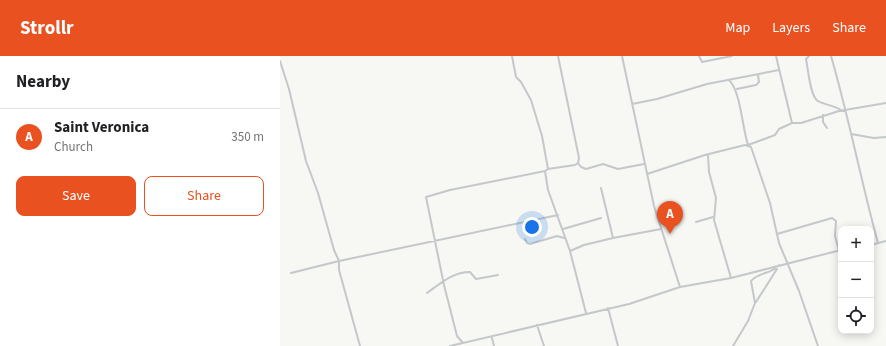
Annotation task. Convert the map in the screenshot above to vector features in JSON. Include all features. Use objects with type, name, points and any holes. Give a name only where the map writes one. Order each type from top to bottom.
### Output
[{"type":"street","points":[[512,56],[516,77],[521,82],[531,100],[542,136],[548,170]]},
{"type":"street","points":[[558,56],[566,101],[578,153],[578,163],[581,167],[586,169],[603,164],[618,169],[644,164]]},
{"type":"street","points":[[622,56],[644,164],[661,229],[680,287]]},
{"type":"street","points":[[699,56],[702,62],[732,56]]},
{"type":"street","points":[[776,56],[792,123]]},
{"type":"street","points":[[809,56],[806,59],[813,96],[818,101],[835,106],[841,110]]},
{"type":"street","points":[[831,56],[851,134],[863,190],[878,243]]},
{"type":"street","points":[[280,61],[289,89],[306,161],[318,193],[334,250],[339,262],[339,270],[360,346]]},
{"type":"street","points":[[632,104],[707,84],[779,70]]},
{"type":"street","points":[[737,89],[758,84],[758,74]]},
{"type":"street","points":[[730,80],[737,89],[747,145],[750,147],[760,171],[785,259],[788,263],[818,346]]},
{"type":"street","points":[[647,174],[708,154],[747,145],[776,135],[779,129],[792,123],[801,123],[841,110],[886,103]]},
{"type":"street","points":[[823,115],[822,119],[827,128]]},
{"type":"street","points":[[851,134],[874,138],[886,137]]},
{"type":"street","points":[[708,154],[709,172],[716,198],[714,216],[716,232],[731,278]]},
{"type":"street","points":[[461,344],[457,336],[436,240],[425,199],[428,196],[571,166],[578,163]]},
{"type":"street","points":[[544,171],[548,190],[570,251],[586,313]]},
{"type":"street","points":[[601,188],[613,238]]},
{"type":"street","points":[[291,272],[558,215]]},
{"type":"street","points":[[696,222],[714,216]]},
{"type":"street","points":[[563,229],[601,218]]},
{"type":"street","points":[[777,234],[832,218],[836,221],[835,236],[838,245]]},
{"type":"street","points":[[570,251],[579,246],[661,229]]},
{"type":"street","points":[[525,239],[527,243],[530,244],[557,236],[565,239]]},
{"type":"street","points":[[874,244],[886,241]]},
{"type":"street","points":[[450,346],[629,304],[680,287],[731,278],[838,251]]},
{"type":"street","points":[[734,346],[748,321],[755,303],[779,265]]},
{"type":"street","points":[[755,303],[751,281],[756,276],[777,269]]},
{"type":"street","points":[[427,293],[444,280],[463,272],[470,272],[476,279],[498,275]]},
{"type":"street","points":[[608,308],[618,346]]},
{"type":"street","points":[[537,325],[544,346]]},
{"type":"street","points":[[492,337],[494,346]]},
{"type":"place","name":"Saint Veronica","points":[[670,234]]}]
